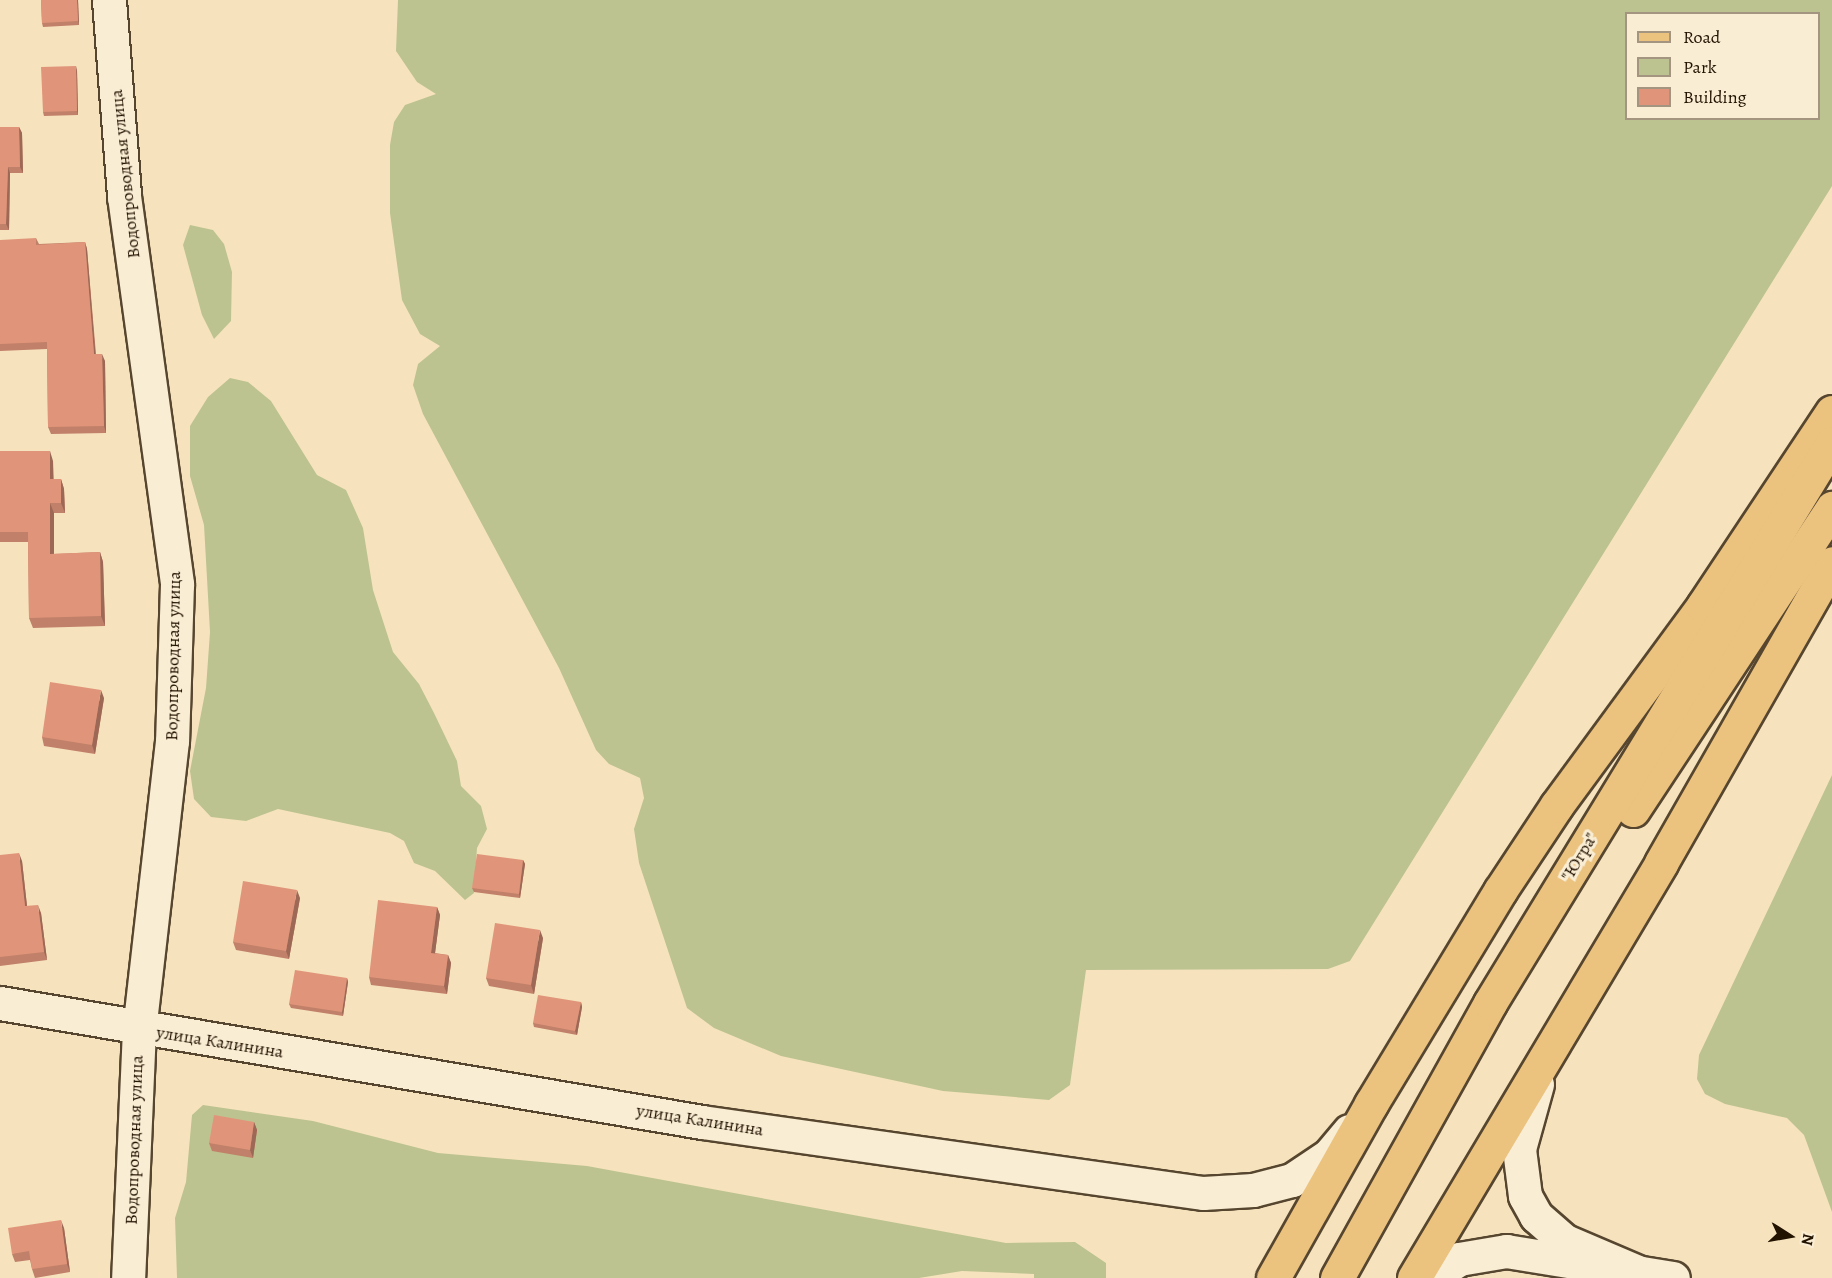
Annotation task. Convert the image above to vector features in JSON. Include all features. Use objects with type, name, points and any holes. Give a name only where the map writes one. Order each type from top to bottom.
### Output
[{"type":"main road","points":[[1273,1278],[1438,990],[1557,805],[1703,606],[1832,412]]},
{"type":"main road","name":"\"Югра\"","points":[[1832,443],[1490,1003],[1337,1278],[1638,802],[1832,508]]},
{"type":"main road","points":[[1414,1278],[1661,863],[1832,563]]},
{"type":"street","name":"Водопроводная улица","points":[[109,0],[124,196],[177,585],[172,741],[139,1029],[128,1278]]},
{"type":"street","name":"улица Калинина","points":[[0,1003],[139,1029],[702,1122],[1228,1194],[1273,1186],[1308,1172],[1329,1155],[1371,1104]]},
{"type":"street","points":[[1549,1049],[1524,1122],[1519,1149],[1525,1196],[1547,1230],[1638,1272]]},
{"type":"street","points":[[1430,1278],[1459,1258],[1487,1251],[1530,1254],[1673,1278]]},
{"type":"green space","points":[[398,0],[1832,0],[1832,186],[1350,961],[1328,969],[1086,970],[1070,1085],[1049,1100],[943,1091],[781,1056],[714,1028],[687,1008],[639,863],[634,829],[644,798],[640,778],[609,764],[596,750],[559,668],[423,414],[413,385],[418,364],[440,346],[420,334],[402,300],[390,213],[390,145],[394,122],[405,105],[436,94],[417,82],[396,51]]},
{"type":"green space","points":[[190,225],[213,230],[224,244],[232,272],[231,321],[214,339],[202,315],[183,245]]},
{"type":"green space","points":[[230,378],[248,382],[271,401],[317,475],[346,490],[363,528],[373,590],[393,652],[419,684],[434,713],[457,761],[461,786],[481,806],[487,829],[477,848],[474,893],[465,900],[435,871],[414,863],[404,841],[390,833],[278,809],[246,821],[211,817],[194,799],[190,771],[206,688],[210,632],[204,525],[190,476],[190,426],[208,397]]},
{"type":"green space","points":[[1832,775],[1832,1212],[1804,1135],[1787,1118],[1725,1104],[1705,1094],[1697,1079],[1699,1055]]},
{"type":"green space","points":[[203,1105],[313,1121],[438,1153],[587,1166],[1006,1243],[1075,1242],[1106,1263],[1106,1278],[1034,1278],[1034,1274],[962,1271],[919,1278],[177,1278],[175,1218],[186,1182],[192,1115]]},
{"type":"building","points":[[41,0],[77,0],[78,21],[42,23]]},
{"type":"building","points":[[76,66],[77,111],[43,112],[41,67]]},
{"type":"building","points":[[0,127],[19,127],[20,167],[8,167],[6,224],[0,224]]},
{"type":"building","points":[[36,238],[36,245],[85,242],[94,354],[102,354],[104,426],[48,427],[47,342],[0,344],[0,240]]},
{"type":"building","points":[[0,451],[50,451],[50,479],[61,479],[61,503],[50,503],[50,554],[100,552],[101,616],[29,618],[28,532],[0,532]]},
{"type":"building","points":[[50,682],[101,690],[92,745],[42,737]]},
{"type":"building","points":[[19,853],[25,906],[38,905],[44,952],[0,957],[0,855]]},
{"type":"building","points":[[477,854],[523,860],[519,894],[472,888]]},
{"type":"building","points":[[243,881],[297,890],[286,951],[233,942]]},
{"type":"building","points":[[378,900],[437,907],[431,953],[448,955],[444,986],[369,977]]},
{"type":"building","points":[[495,923],[540,930],[531,985],[486,978]]},
{"type":"building","points":[[295,970],[347,978],[342,1012],[289,1004]]},
{"type":"building","points":[[538,995],[581,1002],[575,1031],[533,1023]]},
{"type":"building","points":[[214,1115],[254,1122],[250,1150],[209,1143]]},
{"type":"building","points":[[61,1220],[67,1264],[32,1269],[29,1251],[12,1254],[8,1228]]}]
